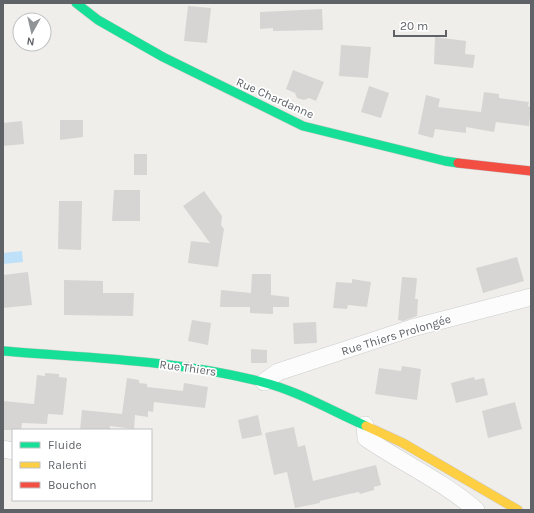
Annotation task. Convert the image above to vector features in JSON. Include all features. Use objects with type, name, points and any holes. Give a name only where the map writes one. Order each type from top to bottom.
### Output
[{"type":"street","name":"Rue Chardanne","points":[[76,3],[98,20],[163,57],[303,126],[445,161],[531,171]]},
{"type":"street","name":"Rue Thiers Prolongée","points":[[264,382],[278,372],[412,328],[531,297]]},
{"type":"street","name":"Rue Thiers","points":[[3,351],[142,362],[220,372],[264,382],[403,443],[518,510]]},
{"type":"street","points":[[364,425],[366,438],[384,451],[459,497],[476,510]]},
{"type":"water","points":[[22,251],[23,262],[3,264],[3,253]]},
{"type":"building","points":[[188,6],[211,8],[207,43],[184,41]]},
{"type":"building","points":[[322,9],[323,30],[273,31],[273,28],[260,29],[260,12]]},
{"type":"building","points":[[435,37],[466,41],[465,54],[475,55],[473,68],[434,64]]},
{"type":"building","points":[[341,45],[371,47],[368,78],[339,76]]},
{"type":"building","points":[[293,70],[324,82],[316,101],[309,98],[304,100],[297,98],[295,93],[286,89]]},
{"type":"building","points":[[369,86],[389,93],[381,118],[361,112]]},
{"type":"building","points":[[484,92],[499,94],[499,98],[529,102],[528,106],[531,107],[529,126],[496,122],[494,132],[466,127],[466,133],[435,129],[433,138],[418,134],[426,95],[440,99],[438,107],[481,112]]},
{"type":"building","points":[[60,120],[83,120],[83,137],[60,140]]},
{"type":"building","points":[[22,121],[24,144],[3,146],[3,123]]},
{"type":"building","points":[[134,154],[147,154],[147,175],[134,175]]},
{"type":"building","points":[[114,190],[140,190],[140,221],[112,221]]},
{"type":"building","points":[[204,191],[222,216],[221,225],[224,229],[218,267],[188,263],[191,241],[210,243],[183,206]]},
{"type":"building","points":[[59,201],[82,201],[81,250],[58,249]]},
{"type":"building","points":[[517,257],[524,281],[483,293],[476,268]]},
{"type":"building","points":[[28,272],[32,305],[3,308],[3,275]]},
{"type":"building","points":[[252,274],[271,274],[271,295],[289,297],[289,307],[273,307],[273,314],[250,313],[250,307],[220,307],[221,290],[251,293]]},
{"type":"building","points":[[402,277],[417,278],[415,299],[418,299],[417,316],[403,321],[398,320]]},
{"type":"building","points":[[352,279],[371,282],[367,307],[348,305],[347,309],[333,308],[336,282],[352,283]]},
{"type":"building","points":[[64,280],[103,281],[103,293],[134,293],[133,316],[64,315]]},
{"type":"building","points":[[192,320],[211,323],[208,345],[188,341]]},
{"type":"building","points":[[316,322],[317,343],[294,344],[293,323]]},
{"type":"building","points":[[251,349],[267,350],[267,363],[251,363]]},
{"type":"building","points":[[402,366],[421,369],[417,400],[375,394],[379,368],[401,371]]},
{"type":"building","points":[[45,373],[59,374],[59,377],[67,378],[63,415],[48,414],[47,424],[22,423],[21,429],[3,430],[3,401],[34,404],[37,375],[45,376]]},
{"type":"building","points":[[474,377],[475,380],[484,378],[488,395],[456,403],[451,383]]},
{"type":"building","points":[[127,378],[139,380],[139,383],[147,384],[147,387],[183,391],[184,383],[208,387],[205,408],[154,402],[153,412],[148,411],[148,417],[135,415],[134,429],[110,426],[110,429],[80,429],[82,410],[122,414]]},
{"type":"building","points":[[515,402],[522,429],[488,438],[482,411]]},
{"type":"building","points":[[258,415],[262,435],[242,439],[238,420]]},
{"type":"building","points":[[294,427],[298,447],[305,445],[313,481],[376,465],[381,485],[374,487],[374,490],[360,494],[359,492],[349,494],[320,501],[320,503],[295,508],[287,472],[274,475],[265,433]]},
{"type":"traffic: fast","points":[[76,3],[98,20],[163,57],[303,126],[458,163]]},
{"type":"traffic: fast","points":[[3,351],[166,364],[230,375],[262,382],[289,391],[366,426]]},
{"type":"traffic: slow","points":[[366,426],[403,443],[518,510]]},
{"type":"traffic: jam","points":[[458,163],[531,171]]}]
